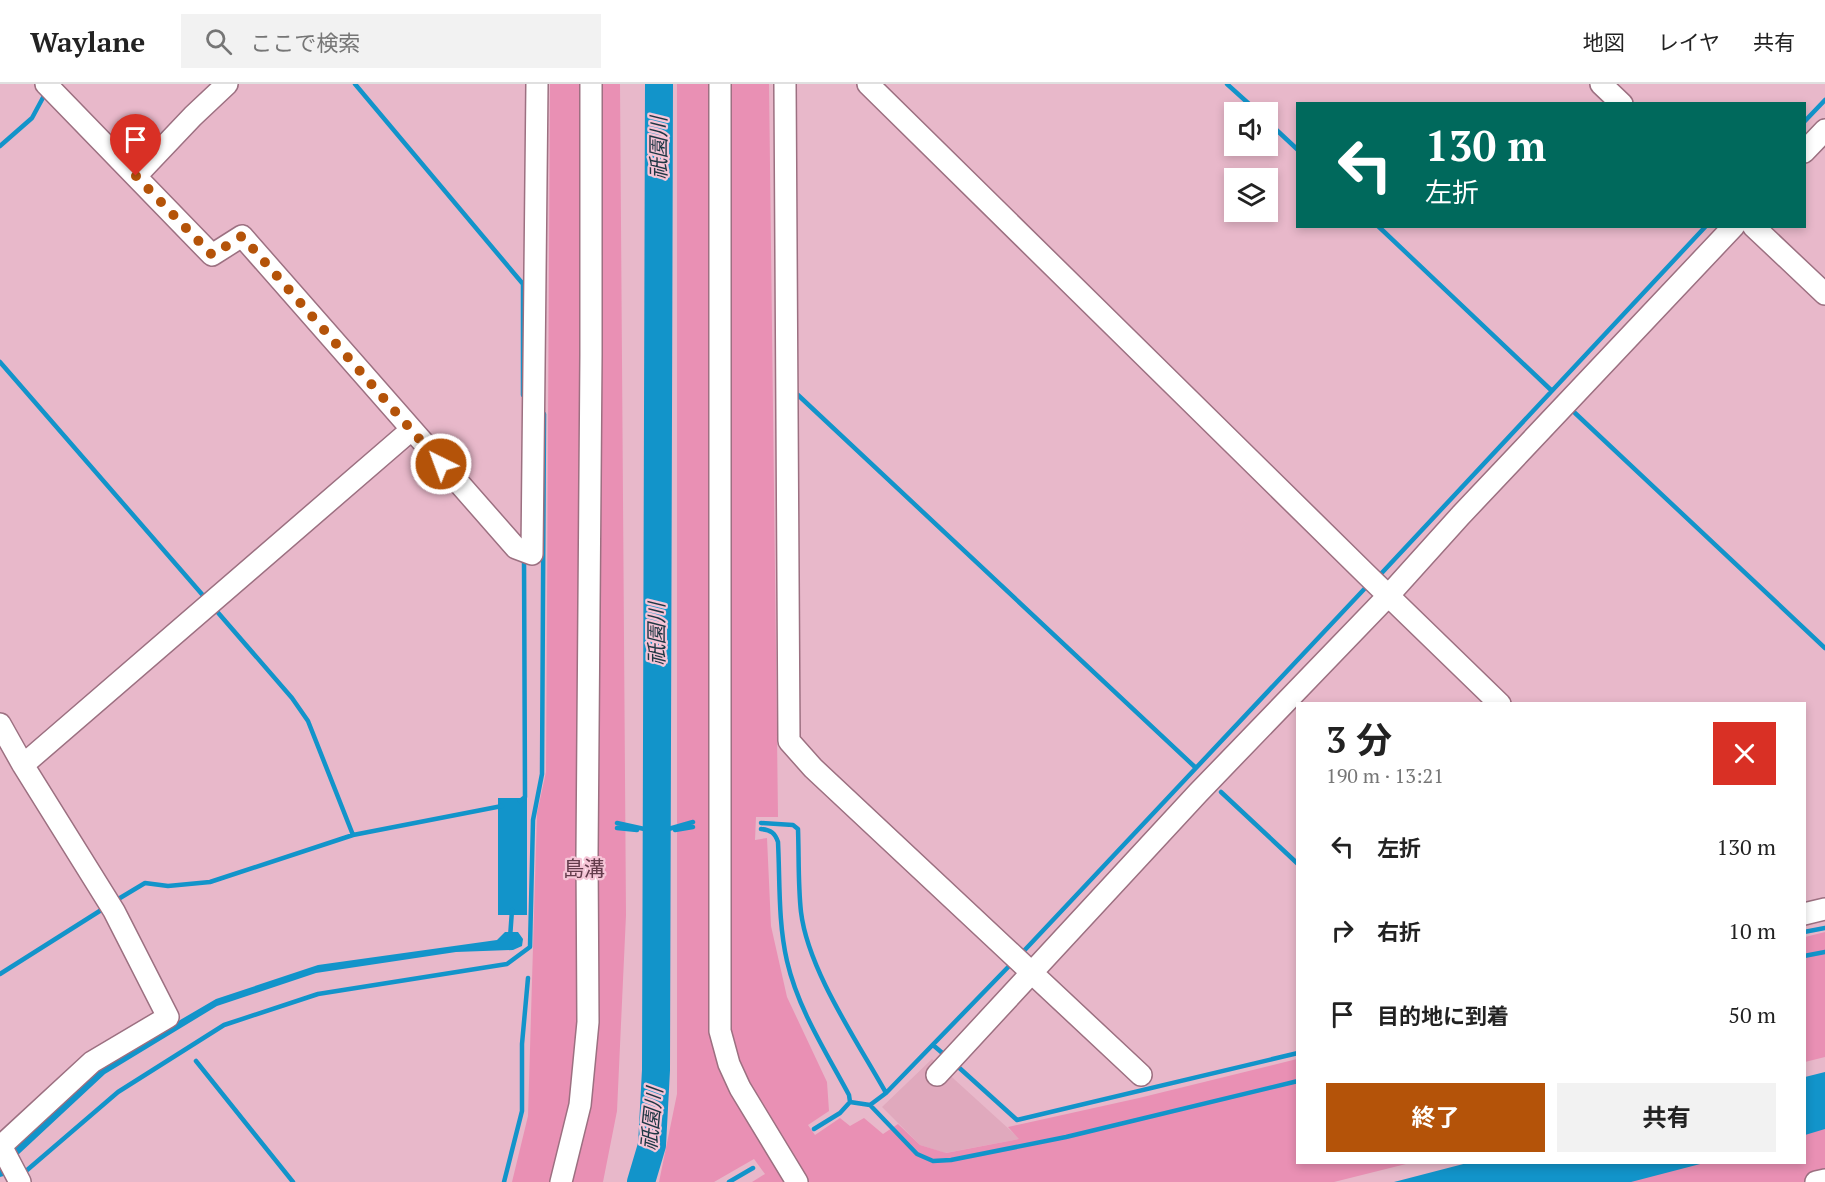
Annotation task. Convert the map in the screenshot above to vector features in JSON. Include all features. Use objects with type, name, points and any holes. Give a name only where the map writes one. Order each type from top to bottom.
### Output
[{"type":"street","points":[[136,176],[227,84]]},
{"type":"street","points":[[51,89],[212,255],[242,236],[411,430],[524,551],[537,84]]},
{"type":"street","points":[[561,1182],[580,1105],[588,1022],[591,84]]},
{"type":"street","points":[[720,84],[720,1031],[729,1064],[740,1089],[797,1182]]},
{"type":"street","points":[[784,84],[789,741],[813,768],[1141,1075]]},
{"type":"street","points":[[868,84],[1498,702]]},
{"type":"street","points":[[1601,84],[1620,102]]},
{"type":"street","points":[[1806,150],[1825,130]]},
{"type":"street","points":[[937,1075],[1198,793],[1388,596],[1732,228]]},
{"type":"street","points":[[1755,228],[1825,294]]},
{"type":"street","points":[[23,765],[411,430]]},
{"type":"street","points":[[0,724],[109,902],[168,1017],[92,1062],[1,1145],[20,1182]]},
{"type":"street","points":[[1806,914],[1825,909]]},
{"type":"street","points":[[1816,1182],[1825,1180]]},
{"type":"shaded area","points":[[550,84],[620,84],[626,915],[617,1111],[603,1182],[512,1182],[528,1116],[537,813],[546,772]]},
{"type":"shaded area","points":[[677,84],[769,84],[778,817],[756,817],[755,840],[767,838],[771,926],[787,997],[827,1082],[829,1111],[808,1125],[815,1135],[840,1118],[850,1126],[864,1118],[883,1134],[898,1124],[920,1145],[946,1153],[1019,1139],[1008,1127],[1296,1059],[1296,1164],[1406,1164],[1334,1182],[752,1182],[765,1174],[754,1159],[714,1182],[659,1182],[677,1094]]},
{"type":"shaded area","points":[[1825,932],[1825,1057],[1806,1062],[1806,937]]},
{"type":"shaded area","points":[[932,1059],[1020,1139],[945,1153],[920,1145],[882,1107]]},
{"type":"shaded area","points":[[1825,1094],[1825,1182],[1518,1182],[1582,1164],[1806,1164],[1806,1100]]},
{"type":"water","points":[[498,798],[527,798],[527,915],[498,915]]},
{"type":"water","points":[[505,932],[518,932],[523,939],[522,946],[513,950],[456,952],[316,973],[217,1006],[105,1074],[5,1167],[7,1175],[0,1177],[0,1154],[98,1068],[216,999],[318,965],[497,940]]},
{"type":"water","points":[[1825,1072],[1825,1129],[1806,1135],[1806,1077]]},
{"type":"water","points":[[1463,1164],[1700,1164],[1631,1182],[1394,1182]]},
{"type":"waterway","points":[[355,84],[523,284],[523,395]]},
{"type":"waterway","name":"祇園川","points":[[641,1182],[652,1145],[656,1070],[659,84]]},
{"type":"waterway","points":[[1227,84],[1247,102]]},
{"type":"waterway","points":[[0,146],[32,118],[46,92]]},
{"type":"waterway","points":[[1806,120],[1825,100]]},
{"type":"waterway","points":[[1278,131],[1296,148]]},
{"type":"waterway","points":[[1380,228],[1551,390]]},
{"type":"waterway","points":[[1378,577],[1704,228]]},
{"type":"waterway","points":[[0,362],[207,600]]},
{"type":"waterway","points":[[798,395],[1196,768]]},
{"type":"waterway","points":[[1575,413],[1825,648]]},
{"type":"waterway","points":[[24,1175],[118,1092],[224,1025],[318,994],[507,964],[530,947],[533,820],[542,774],[544,414]]},
{"type":"waterway","points":[[520,801],[525,797],[524,557]]},
{"type":"waterway","points":[[1021,954],[1369,584]]},
{"type":"waterway","points":[[214,608],[292,698],[308,721],[353,835]]},
{"type":"waterway","points":[[1221,792],[1296,862]]},
{"type":"waterway","points":[[115,901],[145,883],[168,886],[210,882],[353,835],[502,806]]},
{"type":"waterway","name":"祇園川","points":[[617,823],[658,832],[693,822]]},
{"type":"waterway","points":[[761,823],[793,825],[798,829],[801,912],[805,934],[835,1005],[886,1093],[1013,962]]},
{"type":"waterway","points":[[675,830],[693,827]]},
{"type":"waterway","points":[[617,828],[637,830]]},
{"type":"waterway","points":[[761,829],[772,833],[778,842],[782,931],[792,979],[805,1013],[849,1095],[850,1102]]},
{"type":"waterway","points":[[0,974],[106,907]]},
{"type":"waterway","points":[[510,938],[512,910]]},
{"type":"waterway","points":[[1806,932],[1825,928]]},
{"type":"waterway","points":[[1806,956],[1825,952]]},
{"type":"waterway","points":[[504,1182],[522,1111],[522,1044],[528,978]]},
{"type":"waterway","points":[[933,1045],[947,1057]]},
{"type":"waterway","points":[[955,1064],[1017,1120],[1296,1053]]},
{"type":"waterway","points":[[196,1061],[293,1182]]},
{"type":"waterway","points":[[850,1102],[870,1105],[917,1154],[933,1161],[951,1160],[1066,1137],[1296,1081]]},
{"type":"waterway","points":[[870,1105],[886,1093]]},
{"type":"waterway","points":[[814,1129],[840,1113],[850,1102]]},
{"type":"waterway","points":[[729,1182],[753,1168]]},
{"type":"district","name":"島溝","points":[[584,869]]},
{"type":"route","points":[[136,176],[212,255],[242,236],[441,464]]}]
